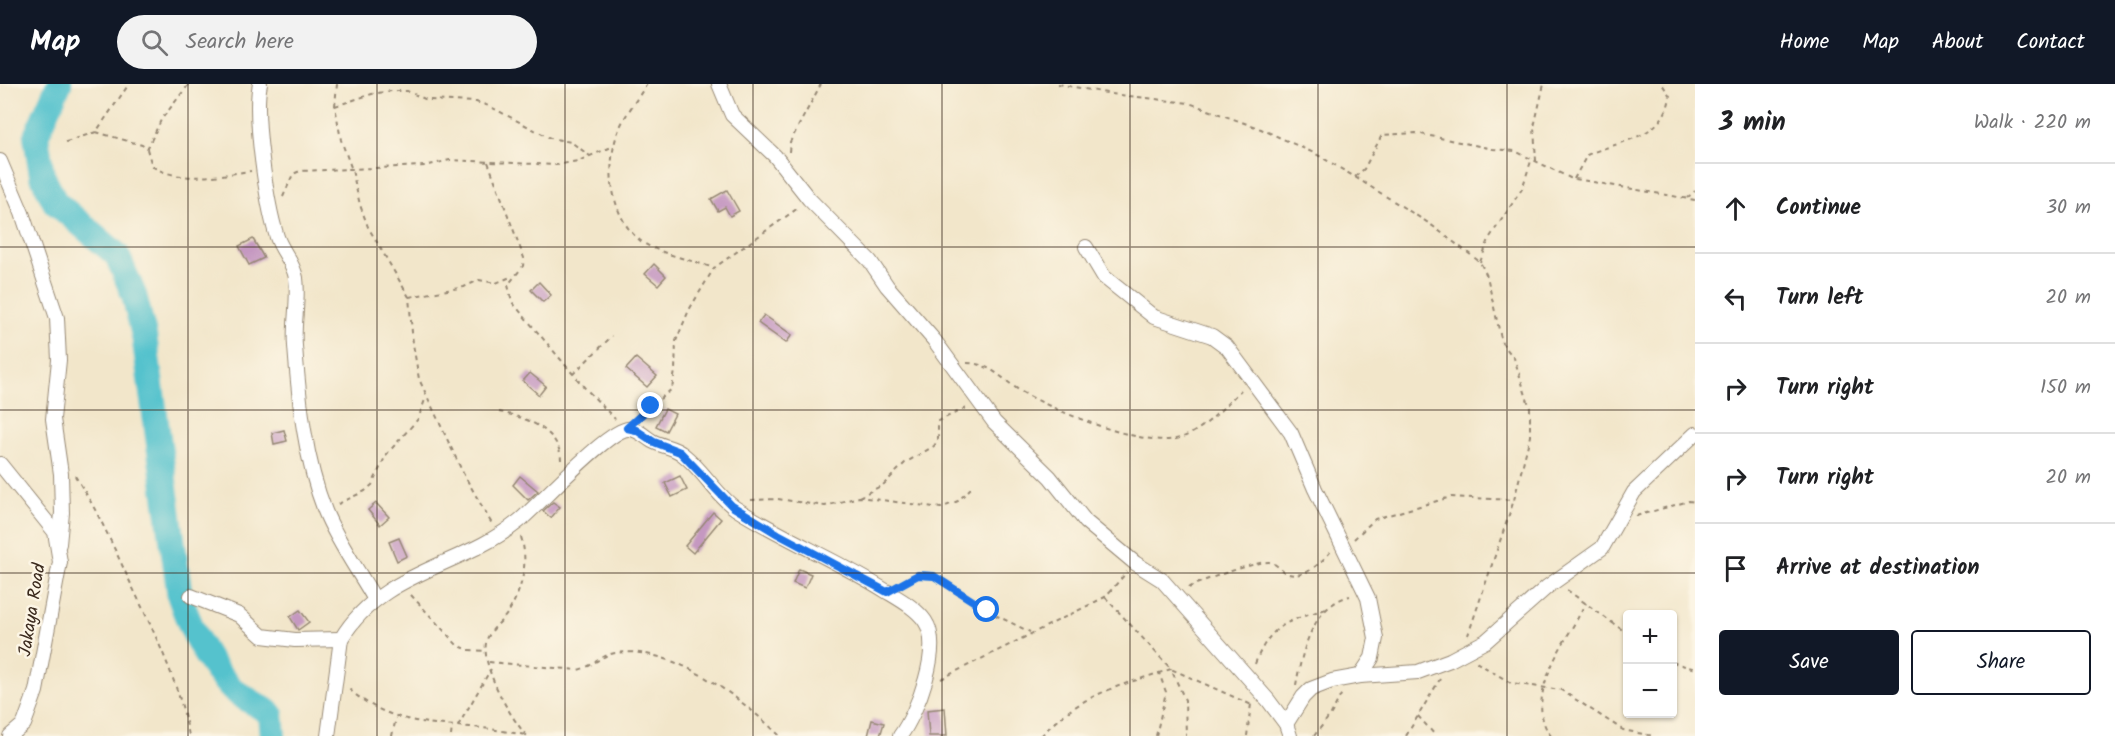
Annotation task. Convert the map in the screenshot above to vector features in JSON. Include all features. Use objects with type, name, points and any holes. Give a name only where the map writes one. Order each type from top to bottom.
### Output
[{"type":"street","points":[[260,84],[261,132],[273,219],[277,239],[290,258],[296,279],[295,344],[303,420],[314,477],[325,510],[374,598]]},
{"type":"street","points":[[719,84],[732,115],[870,261],[887,286],[952,364],[981,406],[1054,481],[1086,522],[1135,563],[1162,580],[1250,679],[1285,725],[1311,689],[1355,677],[1418,672],[1456,657],[1486,641],[1556,582],[1602,548],[1634,492],[1695,434]]},
{"type":"street","points":[[0,161],[22,213],[57,318],[59,360],[53,419],[61,474],[62,513],[59,543]]},
{"type":"street","points":[[1086,247],[1104,277],[1154,317],[1212,336],[1227,347],[1292,433],[1314,489],[1368,598],[1376,638],[1372,658],[1355,677]]},
{"type":"street","points":[[328,736],[341,639],[349,626],[374,598],[401,582],[464,554],[517,523],[561,484],[602,442],[627,428],[636,430],[654,442],[680,452],[732,506],[778,534],[887,592],[926,622],[931,639],[925,687],[900,736]]},
{"type":"street","name":"Jakaya Road","points":[[0,464],[55,532],[59,543],[60,562],[36,691],[24,723],[10,736]]},
{"type":"street","points":[[191,596],[239,615],[262,636],[295,640],[341,639]]},
{"type":"path","points":[[96,132],[129,84]]},
{"type":"path","points":[[189,84],[161,120],[147,149],[152,166],[179,177],[265,169]]},
{"type":"path","points":[[337,84],[335,106],[341,140],[368,227],[409,297],[419,379],[463,473],[498,534]]},
{"type":"path","points":[[647,84],[621,127],[614,146],[614,198],[624,224],[645,244],[714,268]]},
{"type":"path","points":[[789,173],[790,141],[821,84]]},
{"type":"path","points":[[1058,84],[1112,94],[1189,103],[1261,129],[1316,154],[1355,177],[1430,224],[1480,262],[1487,276],[1502,343],[1514,358],[1530,408],[1530,436],[1514,500],[1456,657],[1406,736]]},
{"type":"path","points":[[1536,161],[1534,127],[1544,84]]},
{"type":"path","points":[[1574,179],[1587,155],[1643,136],[1656,124],[1669,103],[1670,96],[1662,84]]},
{"type":"path","points":[[335,106],[372,94],[391,91],[406,92],[428,100],[476,102],[489,106],[550,138],[571,142],[590,156]]},
{"type":"path","points":[[66,142],[96,132],[122,138],[147,149]]},
{"type":"path","points":[[1355,177],[1364,170],[1382,135],[1416,134],[1515,151],[1574,179],[1695,200]]},
{"type":"path","points":[[273,219],[294,174],[311,170],[425,166],[450,160],[556,165],[590,156],[614,146]]},
{"type":"path","points":[[1480,262],[1490,237],[1522,189],[1532,158]]},
{"type":"path","points":[[488,162],[524,258],[523,266],[508,285],[512,302],[608,413],[627,428],[672,389],[676,341],[689,310],[714,268],[809,199]]},
{"type":"path","points":[[1687,198],[1695,191]]},
{"type":"path","points":[[409,297],[464,288],[479,280],[496,283],[513,276]]},
{"type":"path","points":[[573,374],[587,357],[612,336]]},
{"type":"path","points":[[952,364],[974,363],[999,373],[1019,390],[1051,409],[1148,439],[1178,439],[1205,425],[1252,379]]},
{"type":"path","points":[[325,510],[365,492],[372,485],[382,468],[386,455],[418,419],[426,396]]},
{"type":"path","points":[[727,500],[778,499],[825,506],[859,497],[883,485],[905,464],[934,446],[938,440],[938,421],[964,408],[981,406]]},
{"type":"path","points":[[499,412],[529,420],[548,433],[558,445],[562,458],[561,484]]},
{"type":"path","points":[[74,474],[118,556],[160,646],[185,714],[189,736]]},
{"type":"path","points":[[859,497],[941,508],[958,501],[972,488]]},
{"type":"path","points":[[1347,554],[1354,537],[1375,519],[1451,497],[1514,500]]},
{"type":"path","points":[[1619,520],[1663,511],[1689,501],[1695,502]]},
{"type":"path","points":[[517,523],[524,546],[524,573],[508,612],[488,638],[487,651],[505,709],[526,736]]},
{"type":"path","points":[[1178,598],[1202,582],[1263,562],[1272,562],[1287,573],[1298,574],[1318,567],[1340,540]]},
{"type":"path","points":[[925,687],[1030,632],[1105,597],[1135,563]]},
{"type":"path","points":[[887,592],[918,575],[934,576],[987,610],[1030,632]]},
{"type":"path","points":[[401,582],[450,639],[463,649],[487,651]]},
{"type":"path","points":[[1556,582],[1623,630]]},
{"type":"path","points":[[1250,679],[1263,643],[1282,623],[1326,609],[1348,596],[1368,598]]},
{"type":"path","points":[[1105,597],[1171,669],[1185,700],[1186,736]]},
{"type":"path","points":[[1545,736],[1550,735],[1542,721],[1544,687],[1553,659],[1586,603]]},
{"type":"path","points":[[1296,707],[1296,682],[1311,627],[1326,609]]},
{"type":"path","points":[[489,662],[578,670],[593,666],[604,656],[616,653],[640,653],[670,659],[758,715],[780,736]]},
{"type":"path","points":[[1456,657],[1511,683],[1561,690],[1623,730],[1653,736]]},
{"type":"path","points":[[1677,664],[1695,669]]},
{"type":"path","points":[[458,726],[491,669]]},
{"type":"path","points":[[1041,736],[1062,714],[1092,695],[1171,669],[1251,704],[1285,725]]},
{"type":"path","points":[[1156,736],[1166,692],[1159,673]]},
{"type":"path","points":[[336,677],[355,695],[396,718],[435,726],[458,726],[526,736]]},
{"type":"path","points":[[1314,736],[1355,677]]},
{"type":"path","points":[[1247,736],[1251,704]]},
{"type":"path","points":[[1418,716],[1436,736]]},
{"type":"path","points":[[392,736],[396,718]]},
{"type":"path","points":[[451,736],[452,726]]},
{"type":"building","points":[[727,190],[739,211],[730,216],[725,207],[718,211],[711,199]]},
{"type":"building","points":[[253,239],[264,258],[249,265],[239,246]]},
{"type":"building","points":[[654,264],[666,276],[658,285],[645,274]]},
{"type":"building","points":[[539,282],[551,295],[543,302],[531,290]]},
{"type":"building","points":[[764,315],[792,335],[786,343],[758,323]]},
{"type":"building","points":[[636,358],[657,376],[647,387],[626,369]]},
{"type":"building","points":[[530,373],[546,386],[539,395],[523,381]]},
{"type":"building","points":[[665,409],[675,414],[666,431],[656,426]]},
{"type":"building","points":[[284,430],[287,441],[274,444],[272,433]]},
{"type":"building","points":[[520,476],[538,491],[528,500],[513,485]]},
{"type":"building","points":[[680,476],[687,490],[672,497],[665,483]]},
{"type":"building","points":[[553,502],[560,507],[551,518],[543,511]]},
{"type":"building","points":[[376,503],[389,517],[380,525],[368,510]]},
{"type":"building","points":[[713,512],[721,519],[693,553],[685,546]]},
{"type":"building","points":[[399,538],[407,556],[397,561],[389,542]]},
{"type":"building","points":[[799,569],[811,574],[805,588],[793,583]]},
{"type":"building","points":[[300,610],[309,622],[298,630],[290,617]]},
{"type":"building","points":[[945,708],[947,736],[929,736],[927,710]]},
{"type":"building","points":[[872,720],[884,723],[880,736],[868,736]]},
{"type":"waterway","points":[[59,84],[36,136],[42,175],[55,202],[117,255],[134,295],[144,335],[180,597],[189,622],[207,658],[235,692],[271,714],[273,736]]},
{"type":"route","points":[[651,406],[627,428],[636,430],[654,442],[680,452],[700,470],[732,506],[778,534],[887,592],[918,575],[934,576],[987,610]]}]
